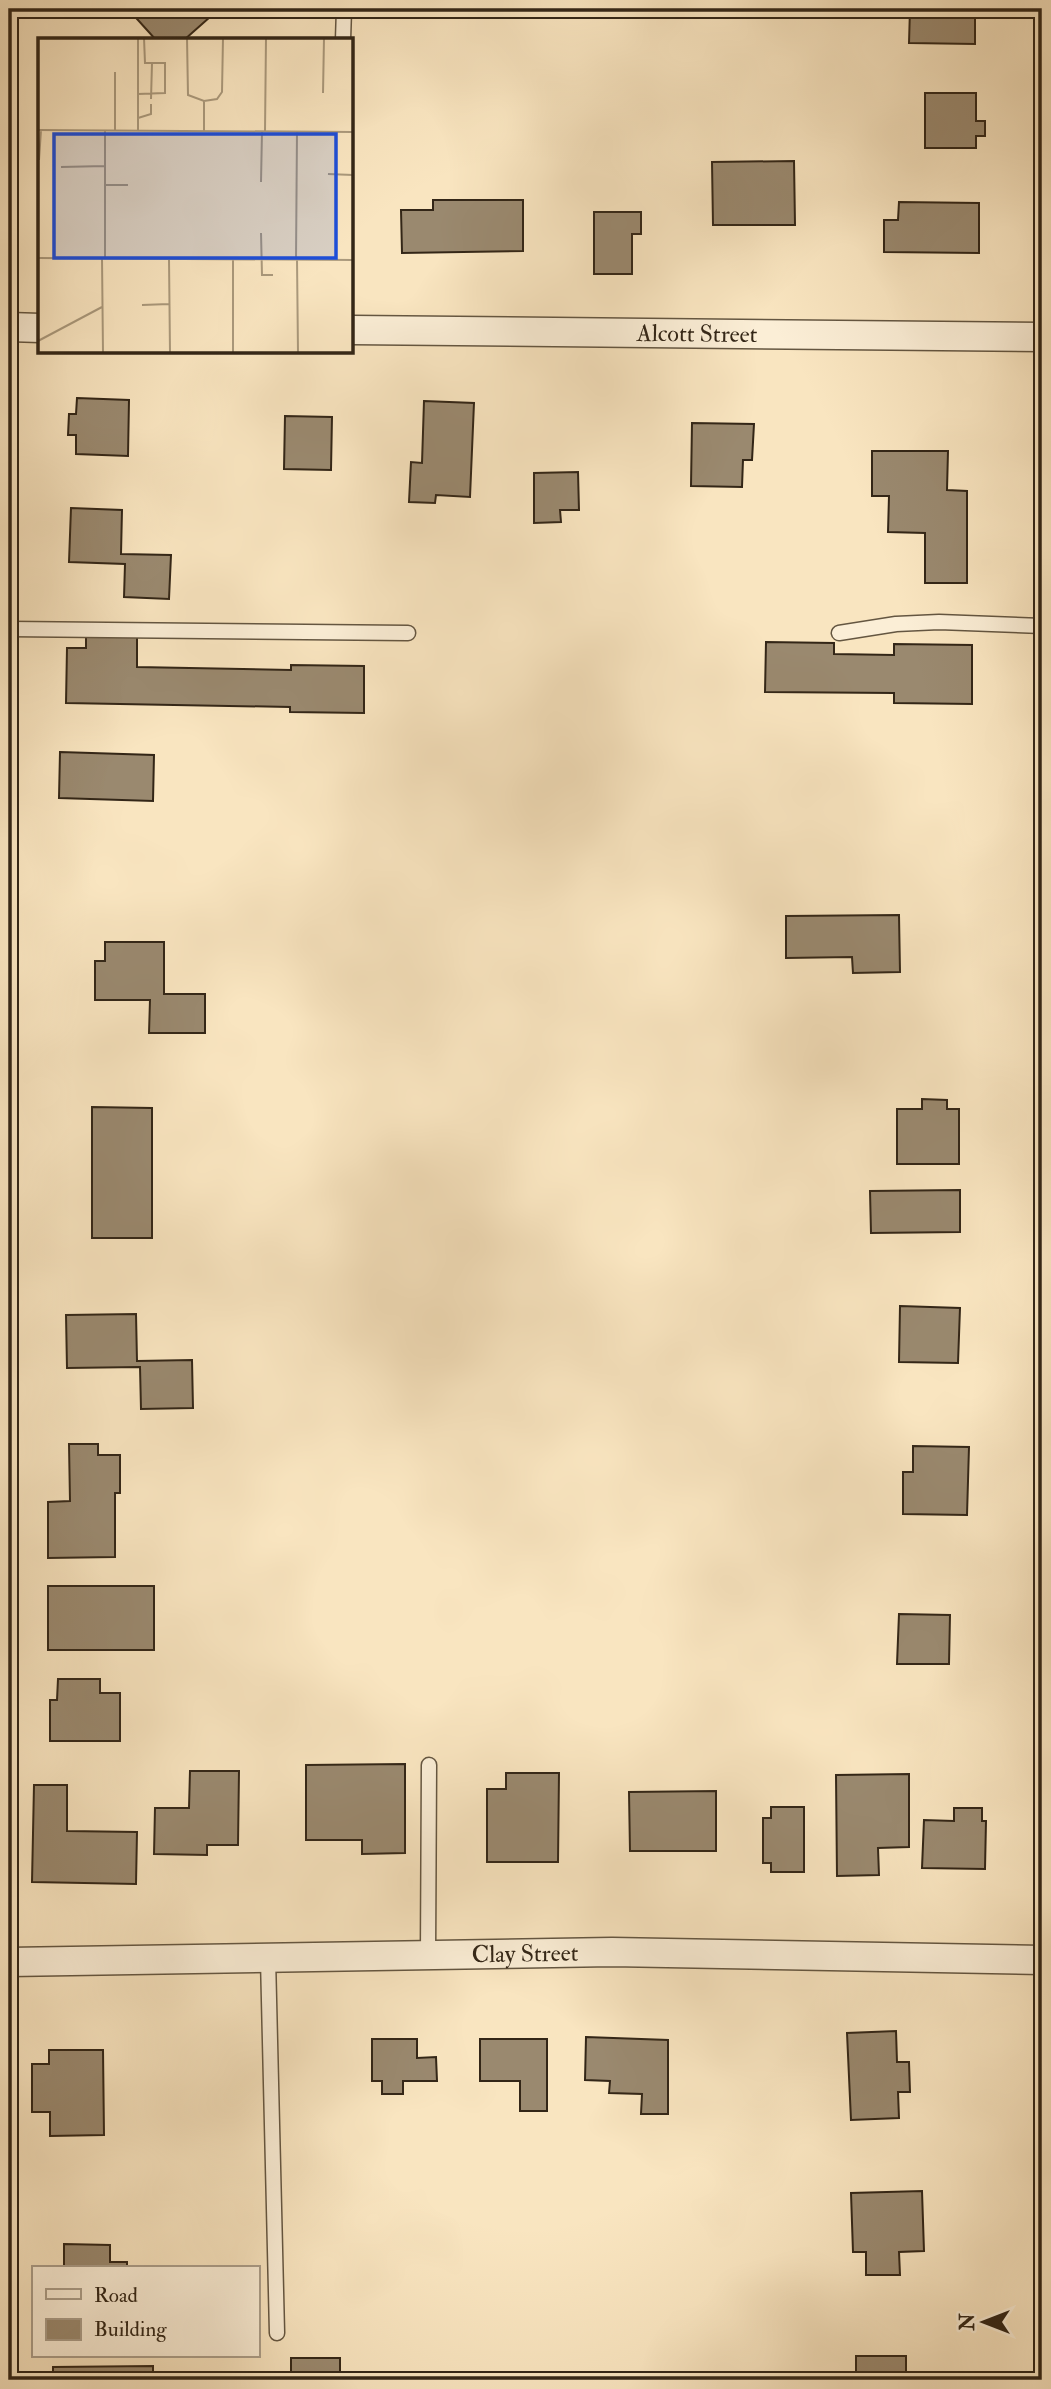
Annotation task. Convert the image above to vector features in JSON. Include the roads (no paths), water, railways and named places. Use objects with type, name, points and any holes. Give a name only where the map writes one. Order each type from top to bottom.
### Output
[{"type":"street","points":[[9,327],[38,328]]},
{"type":"street","name":"Alcott Street","points":[[354,330],[1042,337]]},
{"type":"street","name":"Clay Street","points":[[9,1962],[612,1952],[1042,1960]]},
{"type":"lane","points":[[343,38],[344,9]]},
{"type":"lane","points":[[839,633],[896,624],[939,622],[1042,626]]},
{"type":"lane","points":[[9,629],[408,633]]},
{"type":"lane","points":[[428,1955],[429,1765]]},
{"type":"lane","points":[[268,1958],[277,2333]]}]
